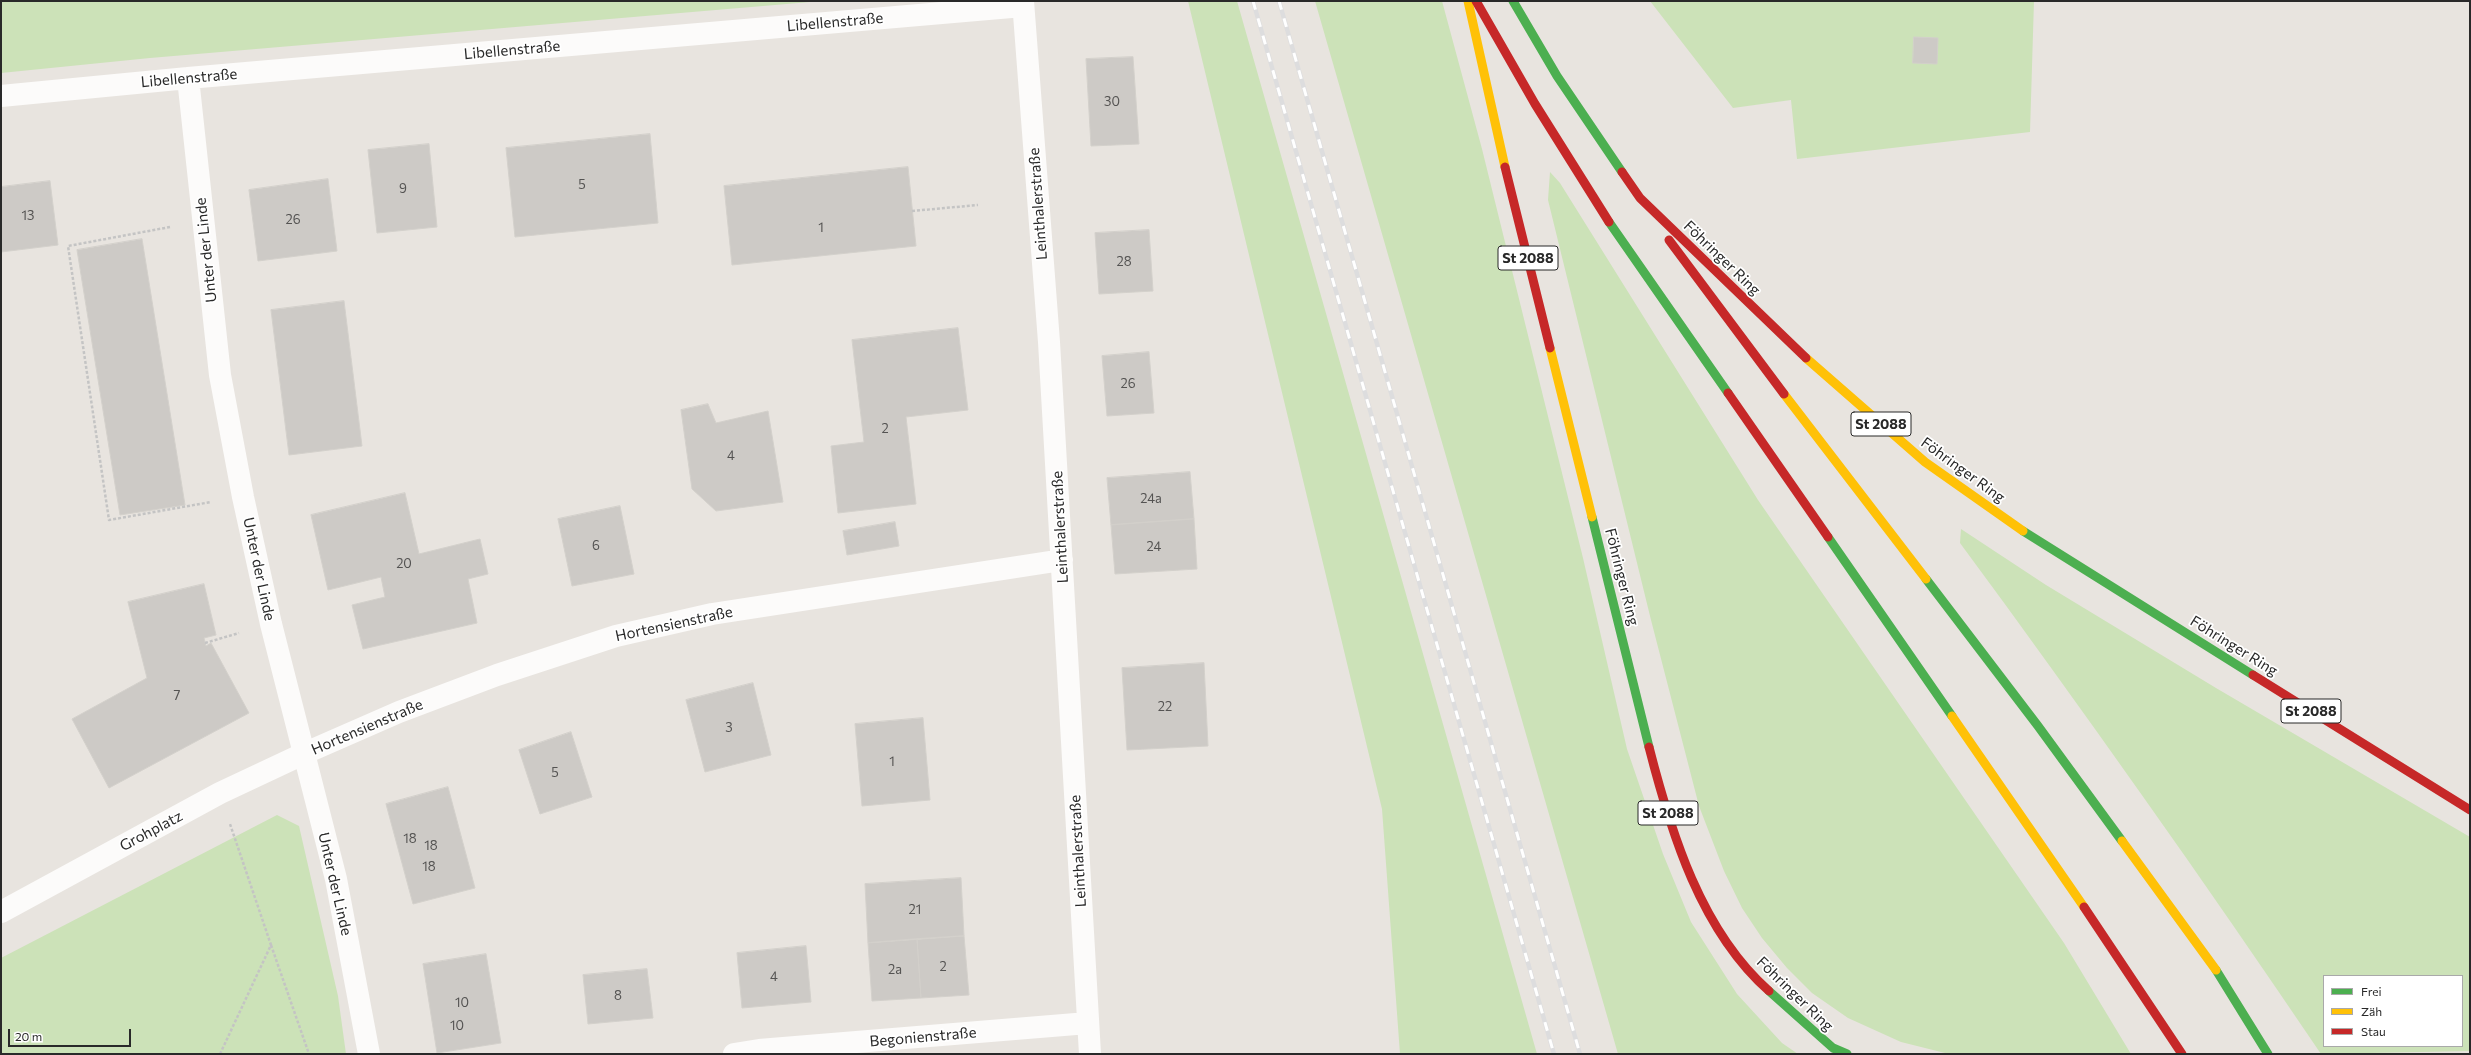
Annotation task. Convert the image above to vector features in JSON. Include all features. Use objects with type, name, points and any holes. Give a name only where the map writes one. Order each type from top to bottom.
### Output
[{"type":"highway","name":"Föhringer Ring","points":[[1468,1],[1491,112],[1650,750],[1675,837],[1710,916],[1752,976],[1833,1048],[1847,1054]]},
{"type":"highway","points":[[1476,1],[1535,104],[1606,218],[2100,929],[2182,1054]]},
{"type":"highway","name":"Föhringer Ring","points":[[1513,1],[1557,76],[1640,198],[1831,382],[1925,462],[2033,538],[2470,810]]},
{"type":"highway","points":[[1640,198],[1704,289],[2038,726],[2216,970],[2268,1054]]},
{"type":"street","name":"Libellenstraße","points":[[1,96],[1023,4]]},
{"type":"street","name":"Leinthalerstraße","points":[[1023,4],[1049,342],[1090,1054]]},
{"type":"street","name":"Unter der Linde","points":[[188,78],[220,375],[242,497],[271,624],[336,879],[369,1054]]},
{"type":"street","name":"Hortensienstraße","points":[[303,754],[399,712],[497,675],[616,636],[712,614],[1062,560]]},
{"type":"street","name":"Grohplatz","points":[[1,912],[220,794],[303,754]]},
{"type":"street","name":"Begonienstraße","points":[[734,1054],[759,1050],[1088,1023]]},
{"type":"path","points":[[912,211],[978,205]]},
{"type":"path","points":[[166,228],[68,246],[109,520],[209,502]]},
{"type":"path","points":[[220,794],[309,1054]]},
{"type":"path","points":[[220,1054],[271,945]]},
{"type":"green space","points":[[1,1],[822,1],[150,58],[1,73]]},
{"type":"green space","points":[[1188,1],[1237,1],[1537,1054],[1400,1054],[1382,809]]},
{"type":"green space","points":[[1315,1],[1442,1],[1482,149],[1583,558],[1627,749],[1663,854],[1691,922],[1737,994],[1782,1043],[1798,1054],[1618,1054]]},
{"type":"green space","points":[[1650,1],[2034,1],[2030,132],[1797,159],[1791,100],[1733,108]]},
{"type":"green space","points":[[1550,172],[1560,183],[1758,500],[2064,943],[2131,1054],[1949,1054],[1901,1042],[1848,1018],[1812,993],[1787,968],[1762,938],[1742,908],[1724,871],[1699,806],[1651,620],[1548,200]]},
{"type":"green space","points":[[1961,529],[2046,585],[2216,688],[2470,837],[2470,1051],[2321,1054],[2233,925],[2052,669],[1960,543]]},
{"type":"green space","points":[[277,815],[299,826],[338,996],[346,1054],[1,1054],[1,958]]},
{"type":"building","points":[[1914,37],[1938,38],[1937,64],[1913,63]]},
{"type":"building","points":[[1133,57],[1139,144],[1091,146],[1086,59]]},
{"type":"building","points":[[650,134],[658,223],[515,237],[506,148]]},
{"type":"building","points":[[429,144],[437,227],[377,233],[368,150]]},
{"type":"building","points":[[908,167],[916,246],[732,265],[724,186]]},
{"type":"building","points":[[328,179],[337,251],[258,261],[249,190]]},
{"type":"building","points":[[50,181],[58,245],[1,252],[1,187]]},
{"type":"building","points":[[1149,230],[1153,291],[1099,294],[1095,233]]},
{"type":"building","points":[[142,239],[185,505],[120,515],[77,250]]},
{"type":"building","points":[[344,301],[362,446],[289,455],[271,310]]},
{"type":"building","points":[[958,328],[968,410],[906,417],[916,504],[838,513],[831,446],[864,442],[852,340]]},
{"type":"building","points":[[1149,352],[1154,413],[1107,416],[1102,356]]},
{"type":"building","points":[[708,404],[716,423],[768,411],[783,502],[716,511],[692,489],[681,410]]},
{"type":"building","points":[[1190,472],[1194,519],[1111,525],[1107,478]]},
{"type":"building","points":[[405,493],[419,554],[480,539],[488,574],[468,579],[477,623],[363,649],[352,605],[385,597],[381,577],[328,590],[311,515]]},
{"type":"building","points":[[620,506],[634,574],[572,586],[558,519]]},
{"type":"building","points":[[1194,519],[1197,569],[1115,574],[1111,525]]},
{"type":"building","points":[[895,522],[899,546],[847,555],[843,531]]},
{"type":"building","points":[[204,584],[216,635],[204,638],[206,646],[211,643],[249,713],[109,788],[72,719],[147,678],[128,602]]},
{"type":"building","points":[[1204,663],[1208,746],[1127,750],[1122,668]]},
{"type":"building","points":[[753,683],[771,755],[705,772],[686,700]]},
{"type":"building","points":[[923,718],[930,800],[862,806],[855,724]]},
{"type":"building","points":[[571,732],[592,797],[540,814],[519,750]]},
{"type":"building","points":[[448,787],[475,888],[413,904],[386,804]]},
{"type":"building","points":[[961,878],[964,936],[868,943],[865,884]]},
{"type":"building","points":[[964,936],[969,995],[921,998],[917,939]]},
{"type":"building","points":[[917,939],[921,998],[872,1001],[868,943]]},
{"type":"building","points":[[806,946],[811,1002],[742,1008],[737,953]]},
{"type":"building","points":[[486,954],[501,1043],[437,1053],[423,964]]},
{"type":"building","points":[[647,969],[653,1018],[588,1024],[583,975]]},
{"type":"railway","points":[[1253,1],[1554,1054]]},
{"type":"railway","points":[[1279,1],[1580,1054]]},
{"type":"traffic: fast","points":[[1513,1],[1557,76],[1622,172]]},
{"type":"traffic: fast","points":[[1609,222],[1728,393]]},
{"type":"traffic: fast","points":[[1592,517],[1649,747]]},
{"type":"traffic: fast","points":[[2023,531],[2253,675]]},
{"type":"traffic: fast","points":[[1828,537],[1952,716]]},
{"type":"traffic: fast","points":[[1926,579],[2038,726],[2122,841]]},
{"type":"traffic: fast","points":[[2216,970],[2268,1054]]},
{"type":"traffic: fast","points":[[1769,991],[1833,1048],[1847,1054]]},
{"type":"traffic: slow","points":[[1468,1],[1505,167]]},
{"type":"traffic: slow","points":[[1550,348],[1592,517]]},
{"type":"traffic: slow","points":[[1806,358],[1925,462],[2023,531]]},
{"type":"traffic: slow","points":[[1784,394],[1926,579]]},
{"type":"traffic: slow","points":[[1952,716],[2084,907]]},
{"type":"traffic: slow","points":[[2122,841],[2216,970]]},
{"type":"traffic: jam","points":[[1476,1],[1535,104],[1609,222]]},
{"type":"traffic: jam","points":[[1505,167],[1550,348]]},
{"type":"traffic: jam","points":[[1622,172],[1640,198],[1806,358]]},
{"type":"traffic: jam","points":[[1669,240],[1784,394]]},
{"type":"traffic: jam","points":[[1728,393],[1828,537]]},
{"type":"traffic: jam","points":[[2253,675],[2470,810]]},
{"type":"traffic: jam","points":[[1649,747],[1667,813],[1692,879],[1707,910],[1725,940],[1745,967],[1769,991]]},
{"type":"traffic: jam","points":[[2084,907],[2182,1054]]}]
